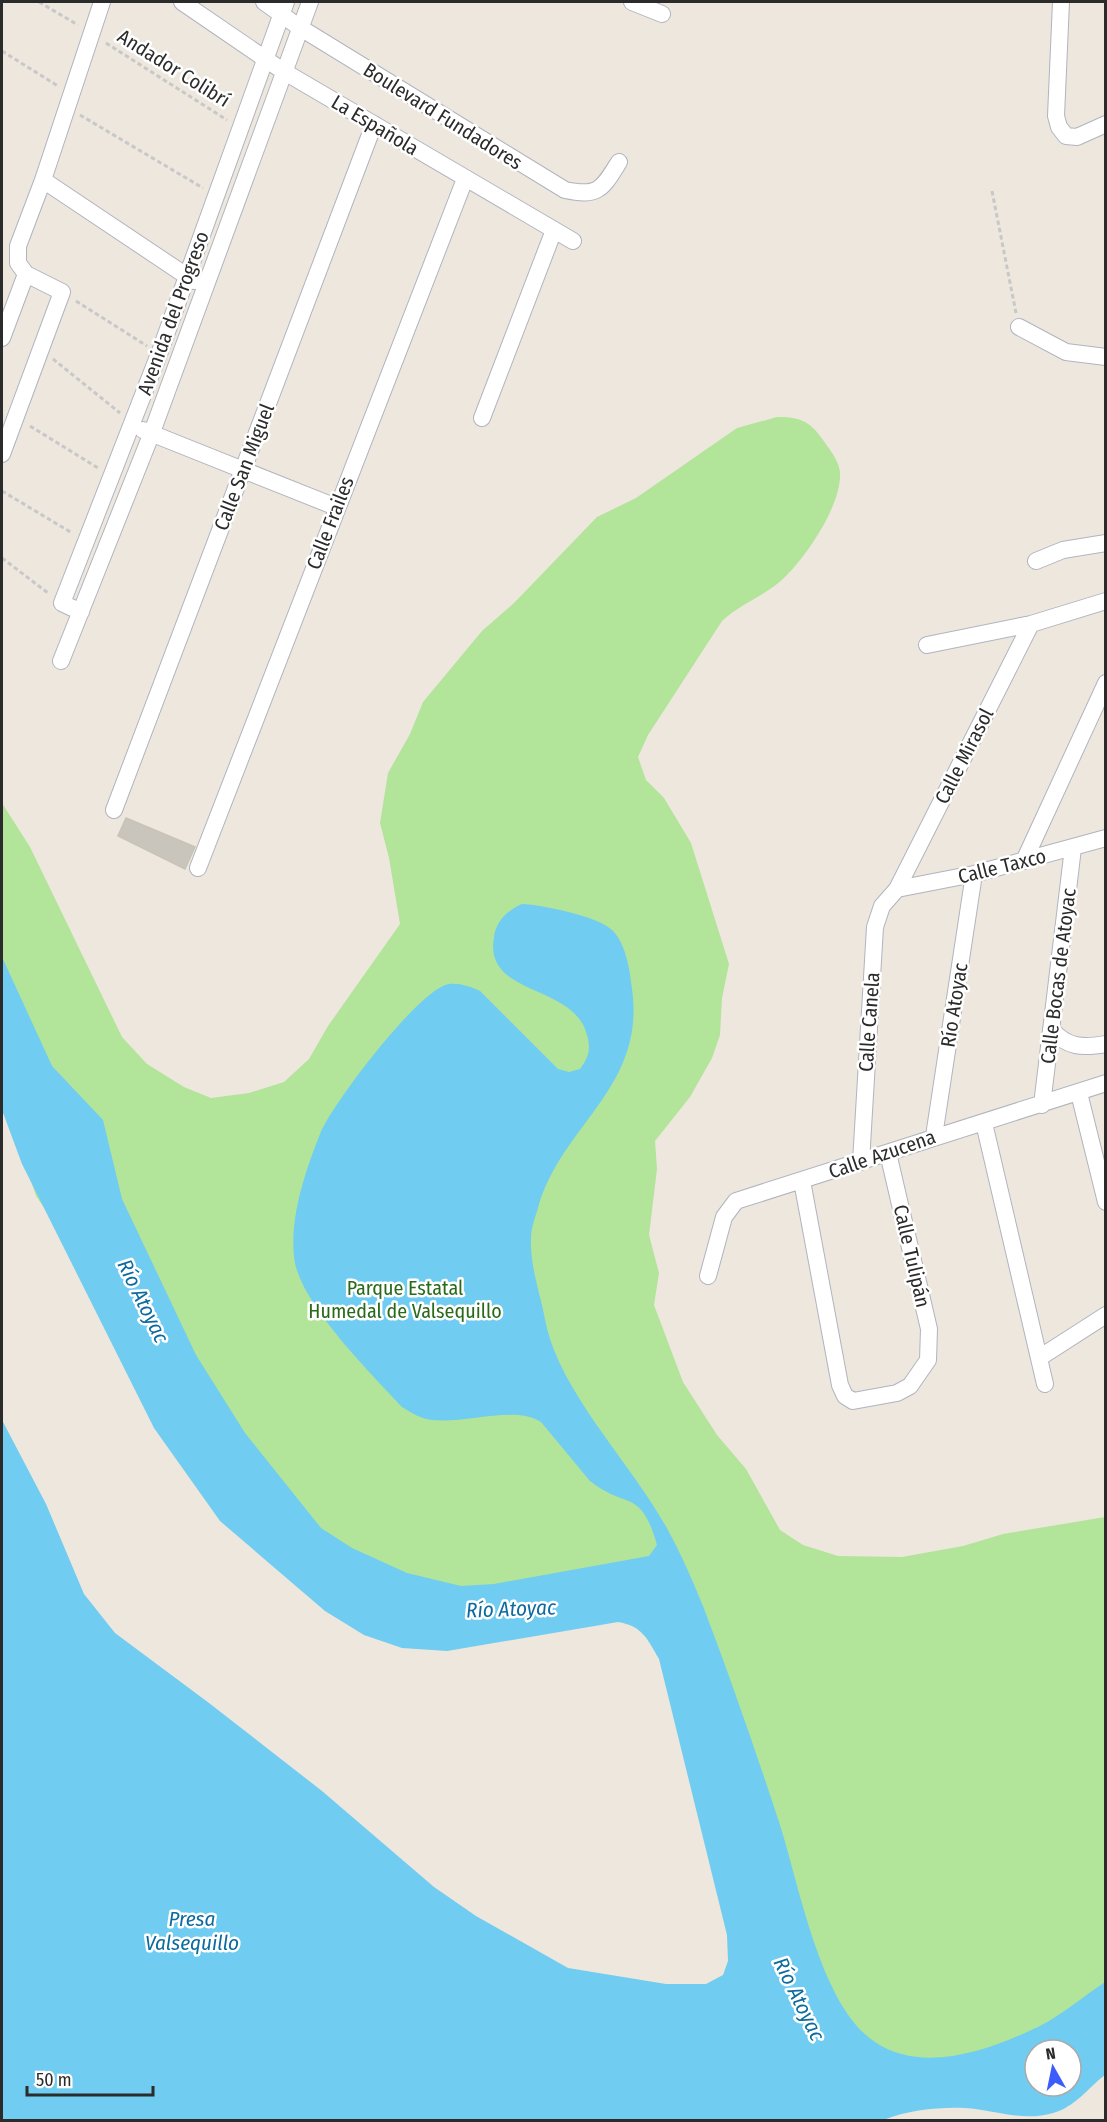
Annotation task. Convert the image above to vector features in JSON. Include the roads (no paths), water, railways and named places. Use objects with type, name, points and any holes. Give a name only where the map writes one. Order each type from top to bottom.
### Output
[{"type":"street","points":[[2,454],[62,292],[26,274],[18,262],[18,246],[43,180],[102,2]]},
{"type":"street","name":"La Española","points":[[182,2],[283,71],[573,241]]},
{"type":"street","name":"Boulevard Fundadores","points":[[264,2],[284,8],[299,27],[565,190],[588,195],[603,188],[619,162]]},
{"type":"street","name":"Avenida del Progreso","points":[[61,662],[151,435],[310,2]]},
{"type":"street","points":[[632,2],[663,14]]},
{"type":"street","points":[[1060,2],[1056,116],[1059,127],[1066,136],[1077,137],[1106,124]]},
{"type":"street","name":"Avenida del Progreso","points":[[81,612],[62,603],[159,354],[284,8]]},
{"type":"street","name":"Calle San Miguel","points":[[114,810],[374,124]]},
{"type":"street","name":"Calle Frailes","points":[[198,868],[465,179]]},
{"type":"street","points":[[43,180],[204,288]]},
{"type":"street","points":[[482,418],[554,230]]},
{"type":"street","points":[[2,338],[26,274]]},
{"type":"street","points":[[1019,327],[1066,352],[1106,357]]},
{"type":"street","points":[[133,423],[151,435],[244,469],[336,507]]},
{"type":"street","points":[[1036,561],[1063,550],[1106,543]]},
{"type":"street","points":[[927,645],[1031,624],[1106,601]]},
{"type":"street","name":"Calle Mirasol","points":[[897,889],[1031,624]]},
{"type":"street","points":[[1024,861],[1106,683]]},
{"type":"street","name":"Calle Taxco","points":[[897,889],[974,874],[1106,838]]},
{"type":"street","name":"Calle Bocas de Atoyac","points":[[1042,1105],[1074,848]]},
{"type":"street","name":"Río Atoyac","points":[[934,1136],[974,874]]},
{"type":"street","name":"Calle Canela","points":[[861,1162],[875,927],[882,906],[897,889]]},
{"type":"street","points":[[1051,1029],[1060,1041],[1072,1046],[1089,1047],[1106,1044]]},
{"type":"street","name":"Calle Azucena","points":[[708,1276],[724,1217],[736,1201],[1106,1083]]},
{"type":"street","points":[[1079,1093],[1106,1202]]},
{"type":"street","points":[[984,1123],[1045,1384]]},
{"type":"street","name":"Calle Tulipán","points":[[802,1181],[838,1373],[845,1396],[853,1401],[862,1401],[897,1394],[910,1386],[928,1360],[929,1329],[888,1153]]},
{"type":"street","points":[[1039,1358],[1106,1315]]},
{"type":"water","name":"Presa Valsequillo","points":[[522,904],[569,912],[595,920],[612,930],[617,936],[626,958],[632,989],[633,1023],[626,1053],[614,1080],[549,1179],[532,1230],[534,1270],[549,1334],[560,1364],[589,1414],[656,1510],[679,1551],[703,1606],[770,1795],[814,1941],[826,1973],[840,2001],[856,2025],[875,2042],[894,2052],[915,2057],[936,2058],[980,2050],[1021,2035],[1057,2016],[1105,1982],[1105,2075],[1083,2095],[1083,2038],[1023,2038],[1023,2098],[1079,2098],[1061,2110],[1031,2116],[976,2109],[944,2108],[913,2112],[883,2120],[2,2120],[2,1420],[46,1504],[84,1594],[115,1633],[322,1791],[434,1887],[476,1916],[568,1968],[666,1984],[706,1984],[723,1975],[728,1961],[727,1935],[659,1659],[643,1634],[633,1627],[618,1622],[447,1651],[402,1648],[364,1635],[325,1611],[220,1521],[154,1428],[22,1164],[2,1110],[2,957],[52,1066],[103,1120],[122,1199],[196,1355],[245,1433],[321,1528],[352,1548],[407,1573],[461,1586],[494,1584],[649,1556],[657,1545],[645,1515],[631,1502],[603,1490],[590,1481],[541,1422],[515,1415],[436,1420],[420,1417],[402,1407],[322,1316],[299,1275],[294,1257],[294,1226],[300,1194],[320,1134],[341,1098],[378,1049],[418,1005],[436,990],[453,984],[480,991],[558,1069],[569,1072],[580,1069],[583,1065],[589,1045],[579,1018],[565,1006],[515,981],[502,970],[494,956],[495,931],[508,913]]},
{"type":"park label","name":"Parque Estatal Humedal de Valsequillo","points":[[405,1300]]}]
